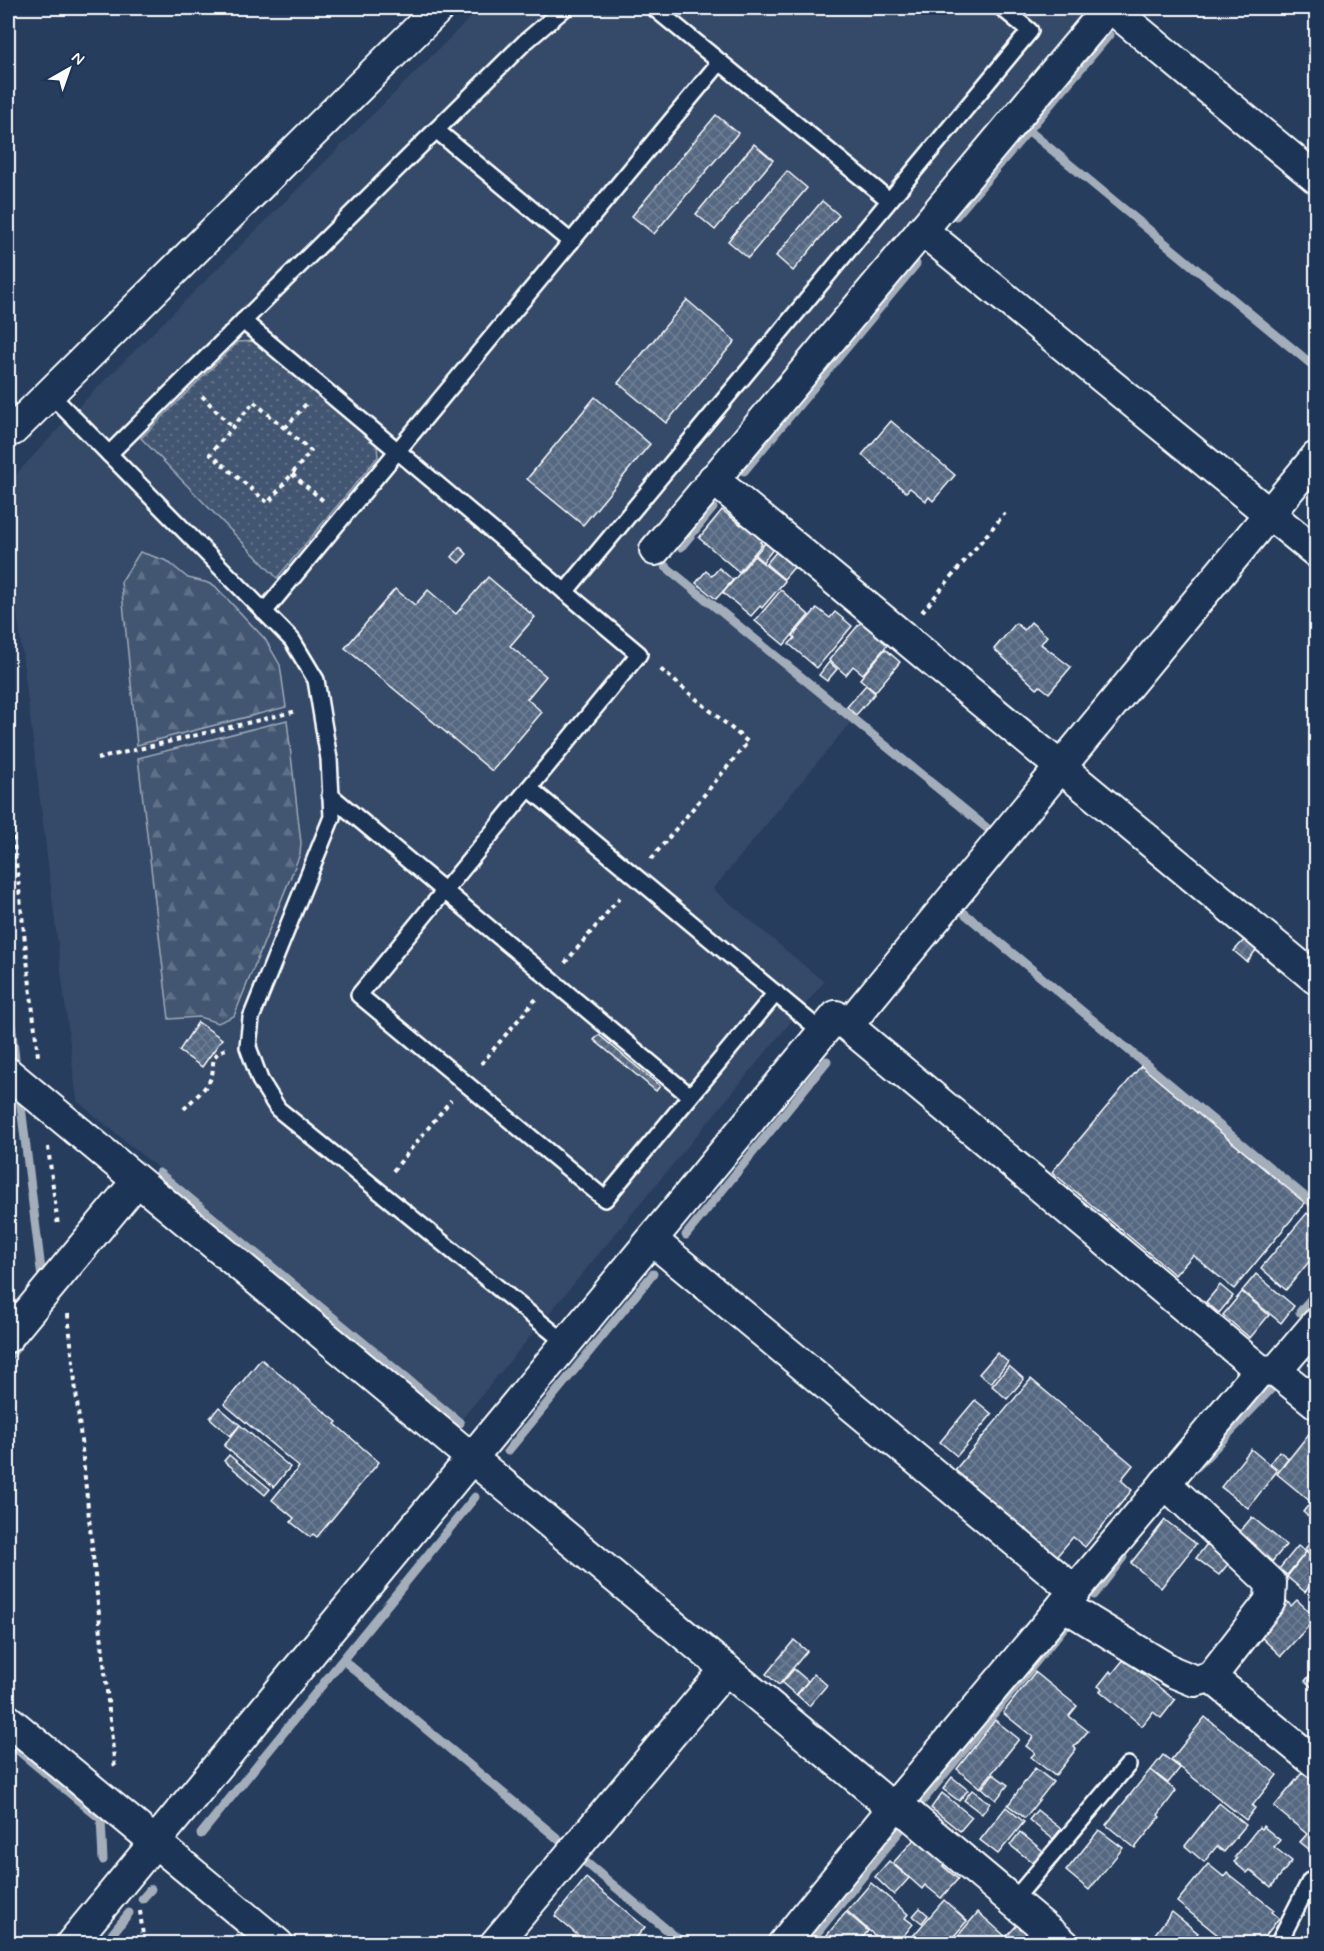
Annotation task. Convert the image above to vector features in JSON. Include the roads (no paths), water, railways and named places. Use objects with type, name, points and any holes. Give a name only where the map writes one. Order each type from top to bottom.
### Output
[{"type":"street","points":[[8,430],[13,430],[50,394],[439,8]]},
{"type":"street","points":[[655,550],[1110,8],[1317,178]]},
{"type":"street","points":[[922,230],[1317,552]]},
{"type":"street","points":[[71,1944],[652,1240],[1061,767],[1317,457]]},
{"type":"street","points":[[713,479],[1317,979]]},
{"type":"street","points":[[835,1029],[1268,1370],[1317,1403]]},
{"type":"street","points":[[8,1073],[726,1670],[1064,1944]]},
{"type":"street","points":[[8,1337],[137,1181]]},
{"type":"street","points":[[652,1240],[1069,1598],[1173,1672],[1195,1681],[1211,1677],[1270,1601],[1271,1583],[1165,1483]]},
{"type":"street","points":[[783,1944],[895,1806],[1165,1483],[1268,1370],[1317,1324]]},
{"type":"street","points":[[495,1944],[726,1670]]},
{"type":"street","points":[[1211,1677],[1317,1763]]},
{"type":"street","points":[[8,1720],[278,1944]]},
{"type":"lane","points":[[109,454],[525,42],[565,8]]},
{"type":"lane","points":[[654,8],[889,200]]},
{"type":"lane","points":[[565,592],[1030,32],[1002,8]]},
{"type":"lane","points":[[264,612],[720,62]]},
{"type":"lane","points":[[436,130],[571,242]]},
{"type":"lane","points":[[243,321],[639,654],[359,995],[605,1199],[776,993]]},
{"type":"lane","points":[[50,394],[292,640],[316,680],[328,759],[332,817],[251,1018],[248,1047],[260,1080],[278,1109],[567,1344]]},
{"type":"lane","points":[[529,788],[776,993],[835,1029]]},
{"type":"lane","points":[[330,795],[690,1096]]},
{"type":"lane","points":[[1013,1901],[1128,1765]]},
{"type":"lane","points":[[1278,1944],[1310,1881],[1317,1882]]},
{"type":"waterway","points":[[956,216],[1109,35]]},
{"type":"waterway","points":[[1028,130],[1316,368]]},
{"type":"waterway","points":[[744,471],[916,264]]},
{"type":"waterway","points":[[681,547],[713,508]]},
{"type":"waterway","points":[[665,566],[988,829]]},
{"type":"waterway","points":[[958,908],[1316,1206]]},
{"type":"waterway","points":[[8,998],[15,1059]]},
{"type":"waterway","points":[[686,1235],[827,1061]]},
{"type":"waterway","points":[[20,1098],[42,1278]]},
{"type":"waterway","points":[[159,1173],[460,1423]]},
{"type":"waterway","points":[[508,1451],[653,1274]]},
{"type":"waterway","points":[[1300,1312],[1316,1293]]},
{"type":"waterway","points":[[8,1358],[20,1343]]},
{"type":"waterway","points":[[1197,1467],[1272,1388]]},
{"type":"waterway","points":[[201,1834],[475,1497]]},
{"type":"waterway","points":[[1094,1595],[1123,1557]]},
{"type":"waterway","points":[[920,1804],[1070,1620]]},
{"type":"waterway","points":[[343,1660],[563,1843]]},
{"type":"waterway","points":[[8,1742],[101,1819],[103,1860]]},
{"type":"waterway","points":[[808,1944],[903,1827]]},
{"type":"waterway","points":[[583,1860],[684,1944]]},
{"type":"waterway","points":[[142,1899],[151,1889]]},
{"type":"waterway","points":[[104,1944],[129,1913]]}]
